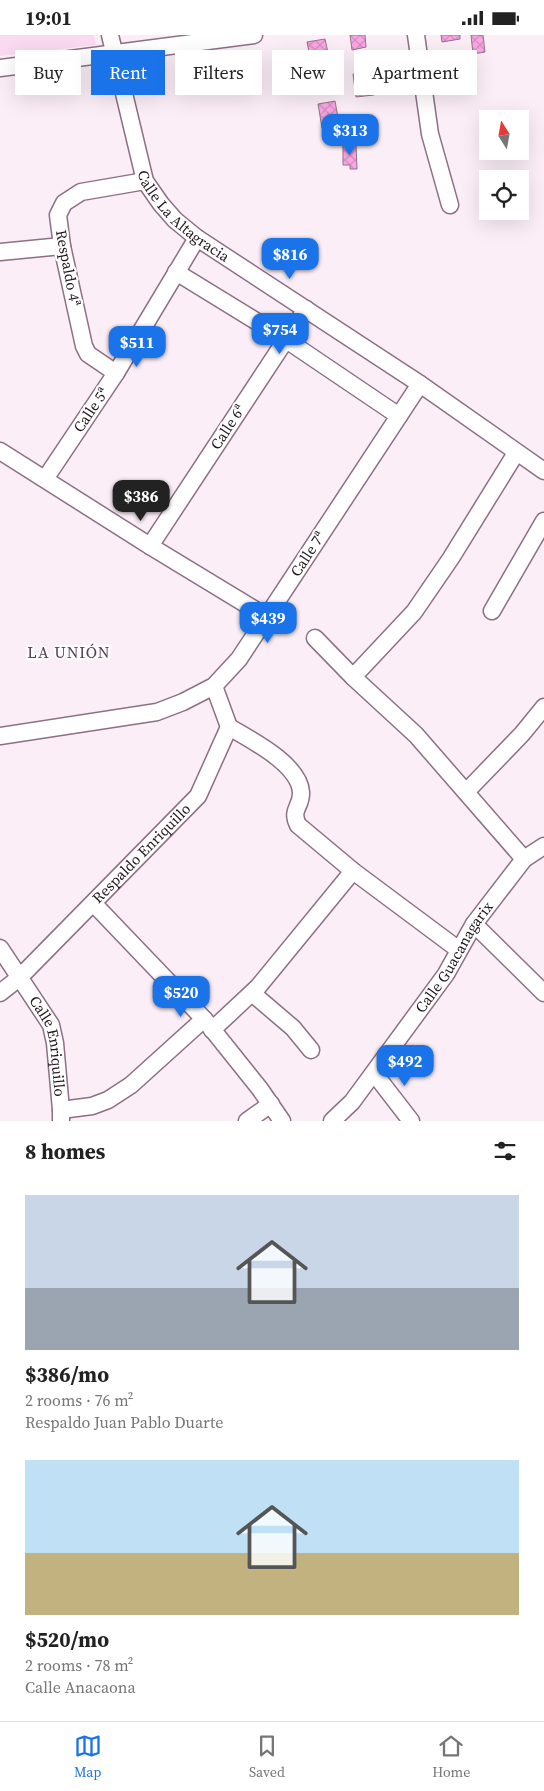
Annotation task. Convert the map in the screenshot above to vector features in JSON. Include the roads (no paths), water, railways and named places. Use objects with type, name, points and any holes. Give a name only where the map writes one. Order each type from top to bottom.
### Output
[{"type":"street","name":"Calle La Altagracia","points":[[110,35],[114,50]]},
{"type":"street","points":[[144,50],[254,35]]},
{"type":"street","points":[[416,35],[430,133],[450,205]]},
{"type":"street","points":[[0,68],[91,57]]},
{"type":"street","name":"Calle La Altagracia","points":[[125,95],[145,181],[175,220],[197,238],[420,384],[544,471]]},
{"type":"street","name":"Respaldo 4ª","points":[[116,373],[86,351],[62,247],[58,215],[64,203],[81,192],[145,181]]},
{"type":"street","name":"Calle 5ª","points":[[45,479],[116,373],[197,238]]},
{"type":"street","points":[[0,252],[62,247]]},
{"type":"street","points":[[176,272],[285,339],[399,416]]},
{"type":"street","name":"Calle 6ª","points":[[150,546],[306,309]]},
{"type":"street","name":"Calle 7ª","points":[[0,736],[157,712],[214,687],[239,659],[420,384]]},
{"type":"street","points":[[0,451],[267,617]]},
{"type":"street","points":[[353,677],[414,612],[451,558],[516,453]]},
{"type":"street","points":[[492,611],[544,521]]},
{"type":"street","points":[[315,638],[353,677],[416,735],[524,859]]},
{"type":"street","points":[[214,687],[229,727],[272,753],[298,778],[301,785],[302,799],[294,813],[294,818],[298,825],[353,871],[459,950]]},
{"type":"street","points":[[466,792],[522,734],[544,707]]},
{"type":"street","name":"Respaldo Enriquillo","points":[[0,993],[19,978],[94,904],[198,796],[229,727]]},
{"type":"street","name":"Calle Guacanagarix","points":[[332,1121],[352,1102],[374,1073],[446,974],[474,924],[524,859],[544,846]]},
{"type":"street","points":[[61,1115],[108,1100],[132,1085],[208,1024],[252,993],[353,871]]},
{"type":"street","points":[[94,904],[208,1024],[260,1089],[282,1121]]},
{"type":"street","points":[[474,924],[544,993]]},
{"type":"street","name":"Calle Enriquillo","points":[[0,948],[51,1025],[55,1043],[61,1115]]},
{"type":"street","points":[[252,993],[293,1028],[311,1050]]},
{"type":"street","points":[[374,1073],[411,1121]]},
{"type":"street","points":[[247,1121],[270,1104]]},
{"type":"district","name":"LA UNIÓN","points":[[69,652]]}]
